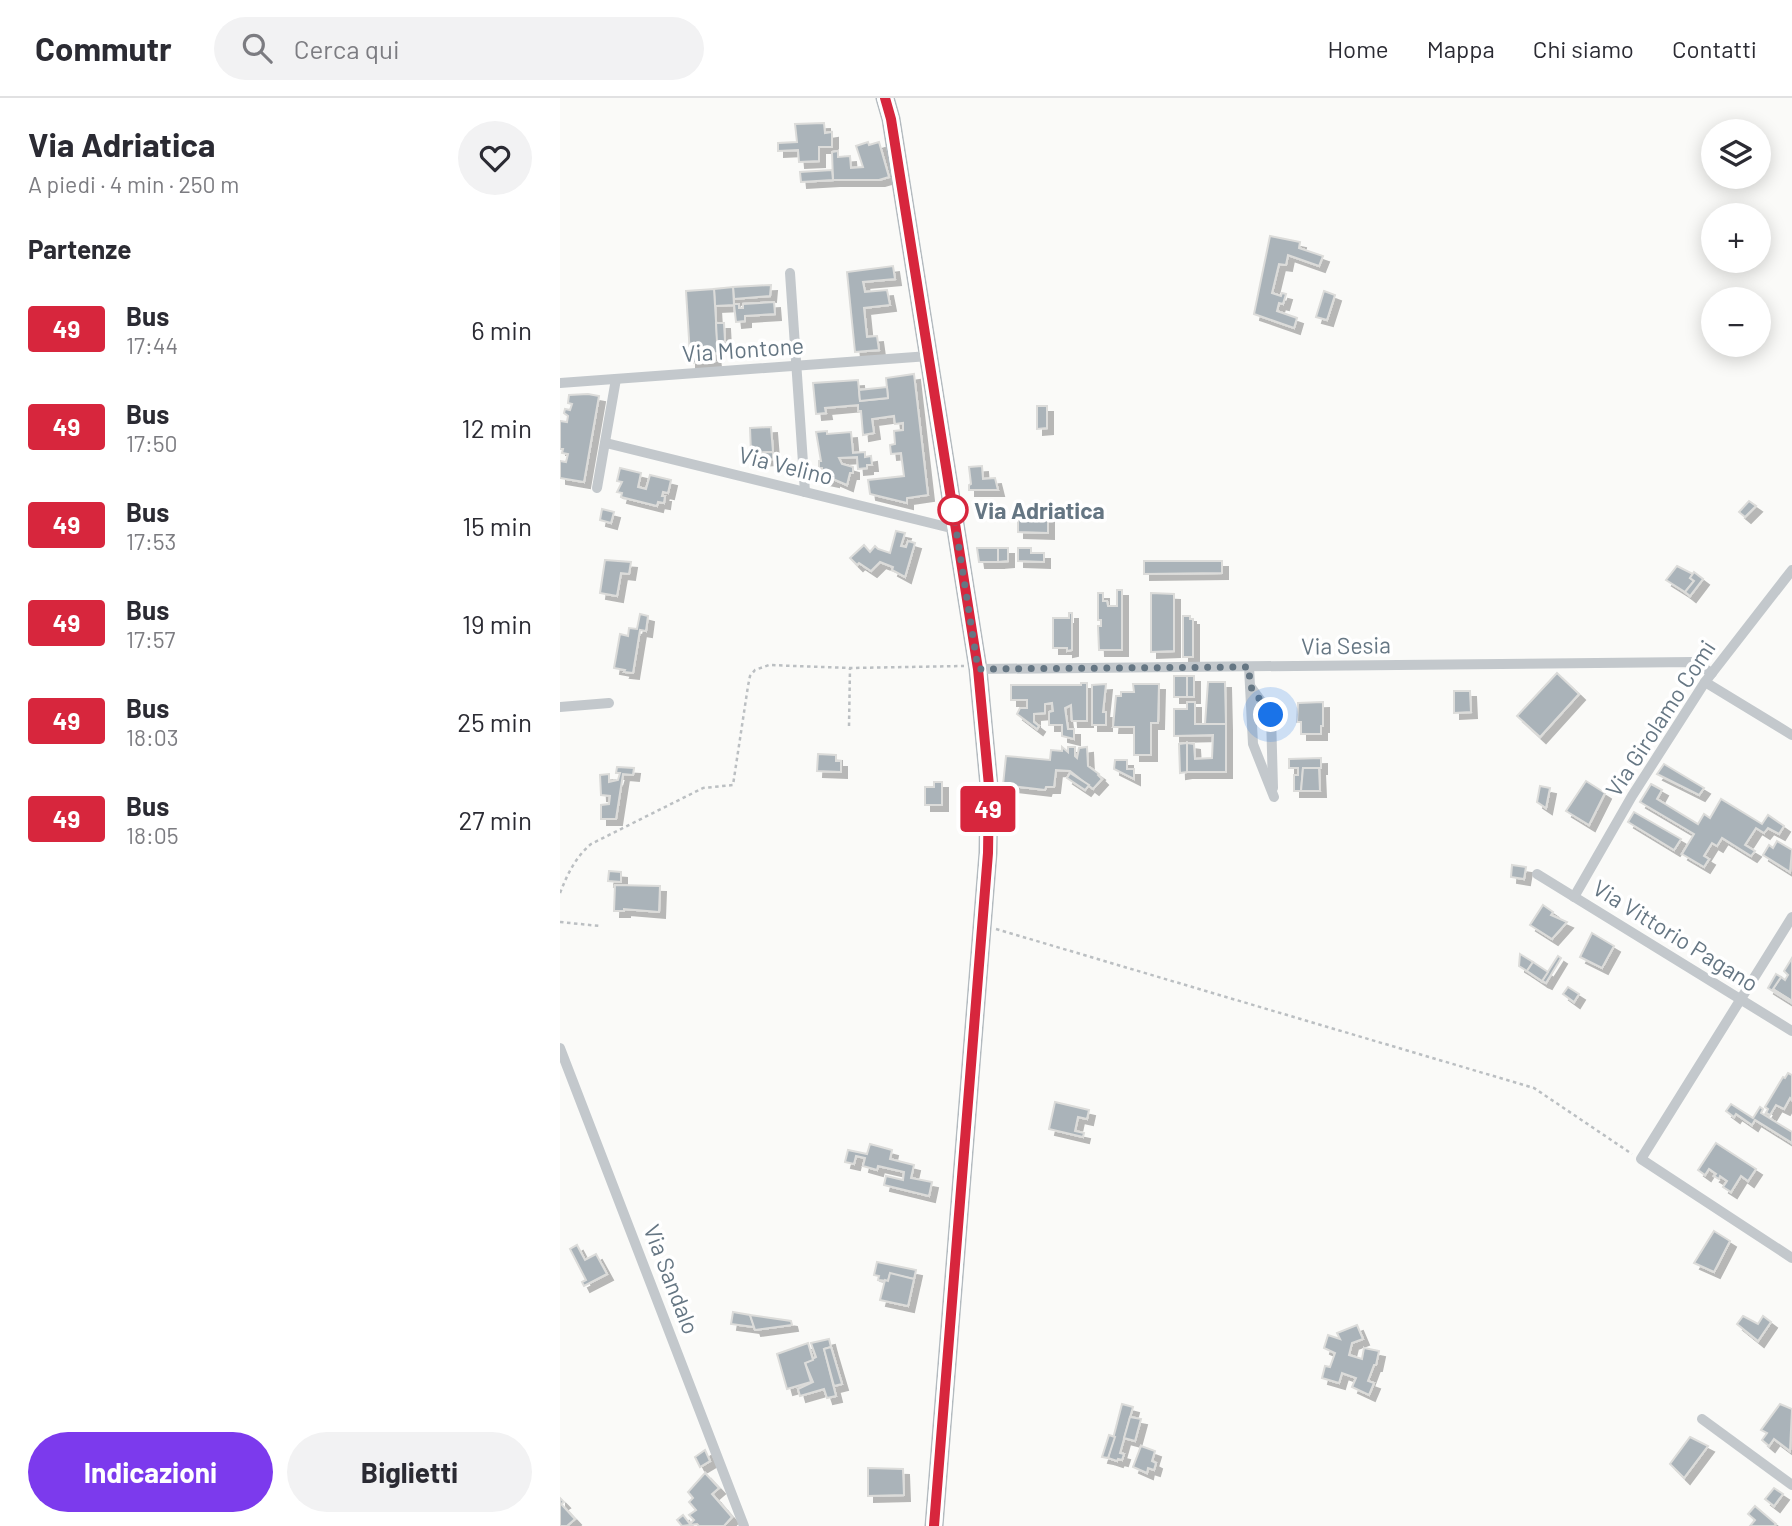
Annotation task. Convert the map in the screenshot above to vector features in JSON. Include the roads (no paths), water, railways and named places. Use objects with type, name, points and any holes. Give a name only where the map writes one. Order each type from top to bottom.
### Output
[{"type":"street","points":[[885,98],[891,119],[978,669],[989,786],[988,853],[934,1526]]},
{"type":"street","points":[[790,273],[805,492]]},
{"type":"street","name":"Via Montone","points":[[560,383],[929,356]]},
{"type":"street","points":[[597,488],[616,379]]},
{"type":"street","name":"Via Velino","points":[[606,443],[956,529]]},
{"type":"street","name":"Via Girolamo Comi","points":[[1574,897],[1632,796],[1709,677],[1792,569]]},
{"type":"street","name":"Via Sesia","points":[[978,669],[1693,662],[1709,677],[1792,735]]},
{"type":"street","points":[[1249,667],[1253,744],[1274,797],[1271,715],[1250,686]]},
{"type":"street","points":[[560,707],[609,703]]},
{"type":"street","name":"Via Vittorio Pagano","points":[[1537,874],[1792,1031]]},
{"type":"street","points":[[1792,917],[1641,1160],[1792,1258]]},
{"type":"street","name":"Via Sandalo","points":[[560,1048],[744,1526]]},
{"type":"street","points":[[1702,1419],[1792,1485]]},
{"type":"place","name":"Via Adriatica","points":[[953,510]]}]
